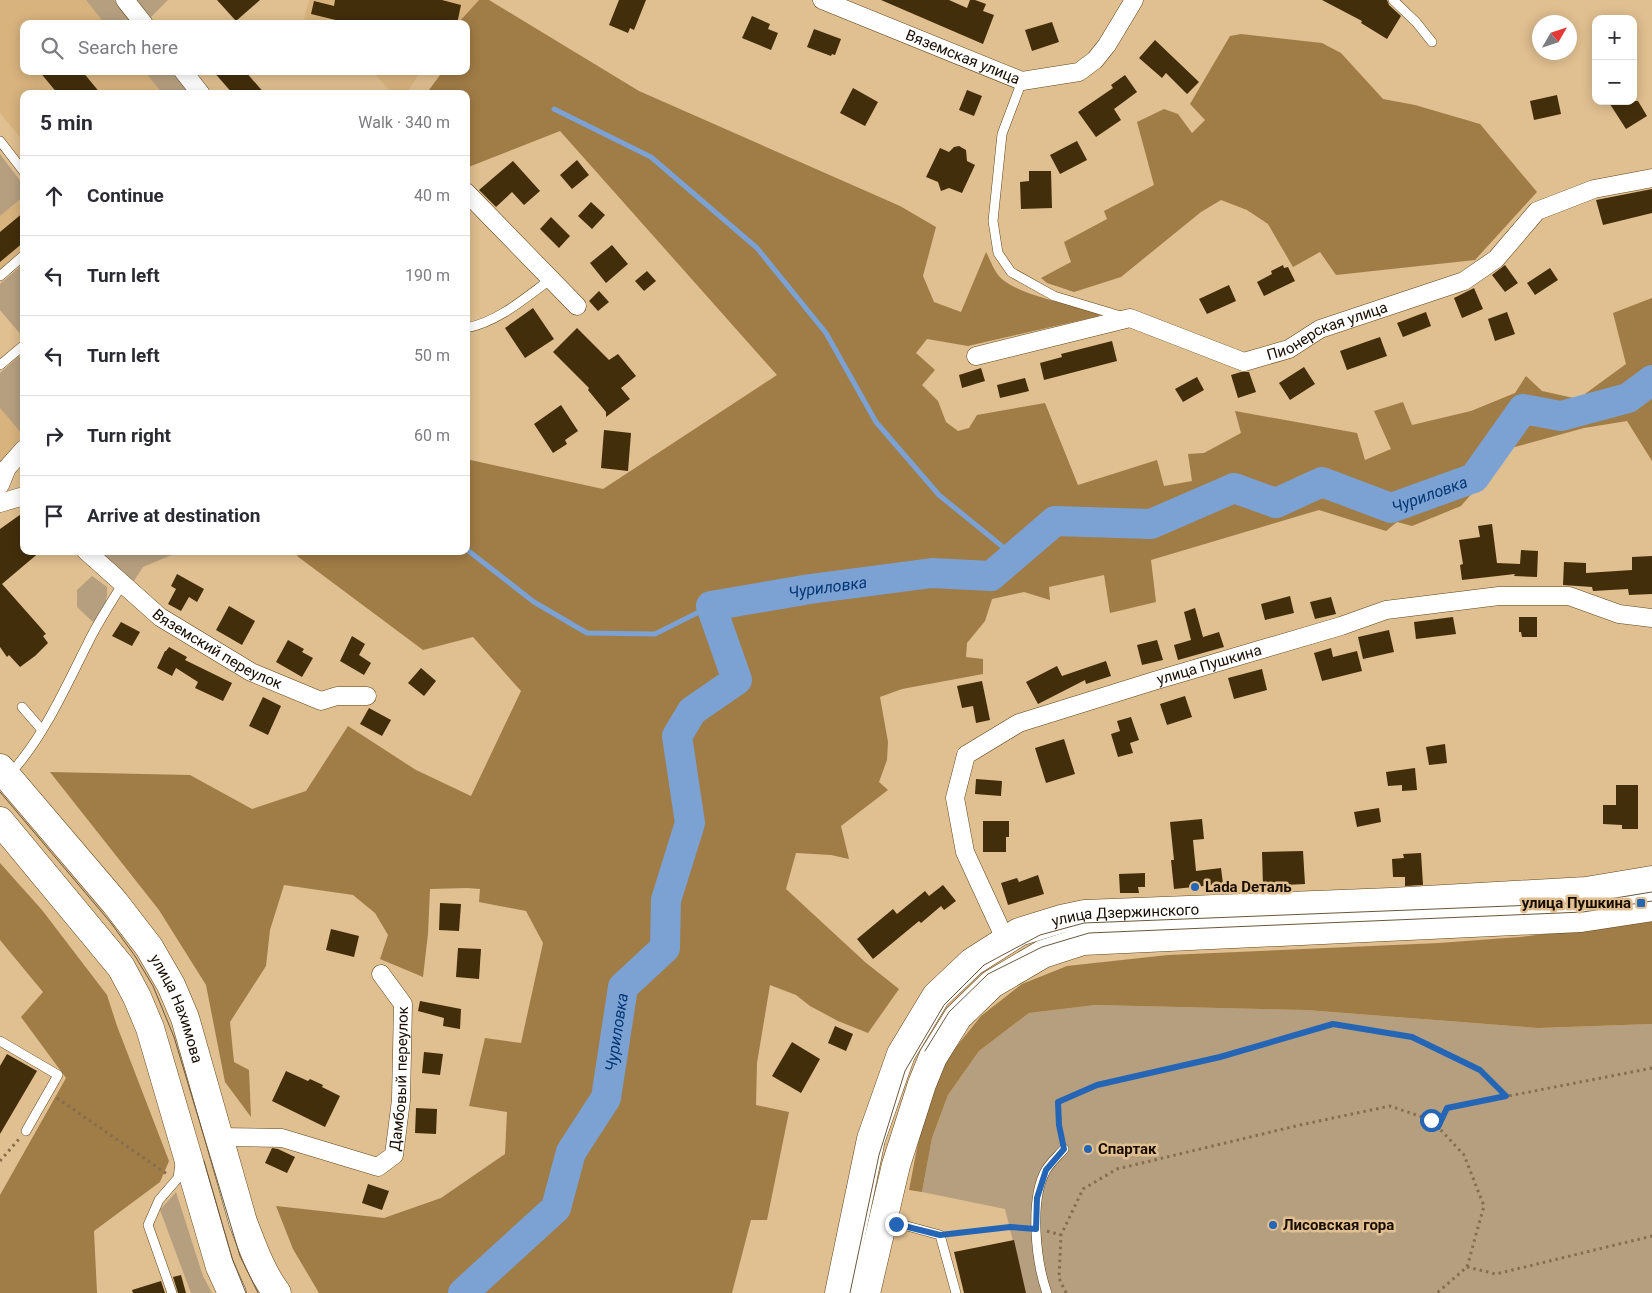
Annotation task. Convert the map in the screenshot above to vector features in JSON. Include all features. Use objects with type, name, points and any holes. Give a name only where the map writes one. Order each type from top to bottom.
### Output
[{"type":"main road","name":"улица Нахимова","points":[[4,772],[115,903],[149,947],[171,985],[185,1018],[243,1222],[255,1253],[277,1293]]},
{"type":"main road","name":"улица Нахимова","points":[[0,821],[121,967],[137,997],[150,1028],[184,1138],[220,1267],[232,1293]]},
{"type":"main road","name":"улица Дзержинского","points":[[839,1293],[871,1138],[901,1054],[936,996],[972,962],[1019,932],[1085,914],[1391,902],[1586,891],[1652,880]]},
{"type":"main road","name":"улица Дзержинского","points":[[866,1293],[896,1164],[933,1056],[958,1017],[992,984],[1043,954],[1082,941],[1582,918],[1652,907]]},
{"type":"street","points":[[125,0],[141,20]]},
{"type":"street","name":"Вяземская улица","points":[[822,0],[1022,81],[1079,72],[1095,60],[1107,45],[1134,0]]},
{"type":"street","points":[[186,75],[198,90]]},
{"type":"street","name":"Пионерская улица","points":[[1130,318],[1244,362],[1289,349],[1320,329],[1464,281],[1496,259],[1537,211],[1594,189],[1652,178]]},
{"type":"street","points":[[470,196],[576,306]]},
{"type":"street","points":[[976,356],[1130,318]]},
{"type":"street","points":[[0,485],[6,468],[20,453]]},
{"type":"street","points":[[0,503],[20,497]]},
{"type":"street","name":"Вяземский переулок","points":[[90,555],[160,617],[251,672],[321,701],[337,696],[367,696]]},
{"type":"street","name":"улица Пушкина","points":[[1006,941],[965,852],[955,798],[966,756],[1019,723],[1341,626],[1386,610],[1499,596],[1569,596],[1619,614],[1652,618]]},
{"type":"street","name":"Дамбовый переулок","points":[[219,1137],[282,1138],[378,1167],[394,1155],[401,1100],[403,1004],[381,974]]},
{"type":"lane","points":[[1393,0],[1416,22],[1432,42]]},
{"type":"lane","points":[[1022,81],[1002,134],[993,221],[998,253],[1011,272],[1054,296],[1130,318]]},
{"type":"lane","points":[[0,143],[20,167]]},
{"type":"lane","points":[[0,276],[20,258]]},
{"type":"lane","points":[[470,327],[479,326],[518,304],[551,279]]},
{"type":"lane","points":[[0,365],[20,348]]},
{"type":"lane","points":[[4,772],[19,764],[42,730],[88,641],[122,583]]},
{"type":"lane","points":[[22,707],[42,730]]},
{"type":"lane","points":[[0,1041],[58,1075],[26,1131]]},
{"type":"lane","points":[[172,1293],[148,1225],[159,1200],[178,1178],[184,1138]]},
{"type":"lane","points":[[1046,1293],[1041,1276],[1036,1229],[1037,1198],[1046,1170],[1064,1149]]},
{"type":"lane","points":[[883,1220],[940,1235],[956,1293]]},
{"type":"path","points":[[1064,1149],[1059,1125],[1058,1102],[1097,1085],[1220,1057],[1333,1024],[1412,1037],[1480,1070],[1506,1096]]},
{"type":"path","points":[[1438,1127],[1447,1108],[1652,1068]]},
{"type":"path","points":[[48,1092],[166,1174]]},
{"type":"path","points":[[1066,1293],[1059,1278],[1061,1234],[1083,1189],[1117,1169],[1300,1125],[1390,1106],[1431,1120],[1438,1127],[1464,1155],[1484,1206],[1467,1267],[1437,1293]]},
{"type":"path","points":[[0,1162],[26,1131]]},
{"type":"path","points":[[940,1235],[1010,1227],[1036,1229]]},
{"type":"path","points":[[1467,1267],[1496,1274],[1652,1236]]},
{"type":"shaded area","points":[[0,0],[86,0],[102,20],[20,20],[20,75],[147,75],[160,90],[20,90],[20,137],[0,113]]},
{"type":"shaded area","points":[[86,0],[114,0],[131,20],[102,20]]},
{"type":"shaded area","points":[[136,0],[168,0],[151,17]]},
{"type":"shaded area","points":[[309,0],[479,0],[461,20],[304,19]]},
{"type":"shaded area","points":[[479,0],[489,0],[639,91],[900,206],[936,227],[923,276],[934,302],[961,312],[986,252],[999,276],[1017,288],[1060,303],[1098,312],[1099,316],[968,346],[927,339],[916,353],[935,370],[922,385],[938,401],[946,422],[958,431],[969,428],[977,415],[1045,403],[1078,485],[1157,460],[1164,486],[1192,481],[1188,454],[1204,453],[1241,433],[1235,411],[1357,433],[1365,460],[1391,449],[1374,411],[1403,402],[1412,425],[1471,411],[1515,393],[1526,376],[1542,391],[1578,399],[1626,364],[1613,313],[1652,298],[1652,461],[1627,421],[1584,428],[1500,451],[1489,474],[1461,506],[1412,526],[1397,522],[1386,531],[1319,510],[1151,560],[1156,602],[1110,613],[1104,575],[1049,587],[1050,600],[1024,592],[992,599],[985,621],[967,643],[966,657],[983,659],[983,674],[902,689],[880,697],[888,742],[887,760],[879,782],[888,790],[841,826],[849,859],[831,855],[796,853],[786,889],[865,962],[899,989],[868,1033],[838,1021],[810,1006],[796,995],[770,985],[757,1063],[756,1105],[789,1112],[767,1220],[751,1220],[732,1293],[319,1293],[293,1249],[276,1206],[384,1218],[441,1198],[505,1154],[507,1112],[469,1106],[485,1038],[521,1043],[543,943],[526,911],[479,902],[480,889],[430,889],[428,934],[423,977],[380,959],[388,935],[375,913],[353,895],[284,885],[270,930],[266,966],[230,1022],[234,1062],[249,1070],[251,1117],[225,1082],[206,985],[159,910],[50,772],[190,775],[252,809],[306,791],[348,726],[416,770],[471,796],[521,691],[473,637],[423,650],[297,556],[470,555],[470,460],[603,489],[777,375],[560,131],[470,166],[470,90],[429,90],[440,75],[470,75],[470,20],[461,20]]},
{"type":"shaded area","points":[[1241,34],[1322,43],[1341,53],[1383,99],[1415,105],[1480,124],[1537,192],[1475,260],[1336,275],[1320,252],[1293,267],[1268,224],[1247,210],[1221,200],[1201,212],[1121,277],[1074,292],[1047,283],[1041,278],[1071,262],[1064,242],[1107,219],[1104,211],[1154,185],[1137,122],[1164,109],[1178,114],[1192,133],[1205,120],[1190,104],[1230,36]]},
{"type":"shaded area","points":[[147,75],[176,75],[189,90],[160,90]]},
{"type":"shaded area","points":[[376,75],[418,75],[409,90],[389,90]]},
{"type":"shaded area","points":[[0,154],[20,181],[20,199],[0,216]]},
{"type":"shaded area","points":[[20,199],[20,252],[0,269],[0,216]]},
{"type":"shaded area","points":[[20,266],[20,334],[0,310],[0,284]]},
{"type":"shaded area","points":[[19,356],[20,431],[0,408],[0,373]]},
{"type":"shaded area","points":[[0,408],[20,431],[20,439],[0,464]]},
{"type":"shaded area","points":[[102,555],[172,555],[143,567],[132,584]]},
{"type":"shaded area","points":[[92,576],[107,587],[103,610],[93,622],[77,607],[77,590]]},
{"type":"shaded area","points":[[0,863],[42,910],[107,995],[169,1161],[160,1182],[94,1231],[97,1293],[0,1293],[0,1195],[66,1078],[21,1017],[43,992],[0,940]]},
{"type":"shaded area","points":[[1652,921],[1652,1024],[1538,1028],[1306,1010],[1095,1005],[1029,1013],[979,1051],[948,1095],[932,1138],[922,1192],[909,1190],[925,1107],[948,1057],[981,1016],[1022,984],[1067,966],[1168,955],[1439,943],[1520,937]]},
{"type":"shaded area","name":"Спартак","points":[[1095,1005],[1306,1010],[1538,1028],[1652,1024],[1652,1293],[1026,1293],[1005,1209],[922,1192],[932,1138],[948,1095],[979,1051],[1029,1013]]},
{"type":"shaded area","points":[[176,1192],[203,1276],[212,1293],[191,1293],[160,1210]]},
{"type":"building","points":[[217,0],[260,0],[237,20]]},
{"type":"building","points":[[335,0],[442,0],[461,5],[458,20],[336,20],[311,14],[314,1],[334,6]]},
{"type":"building","points":[[619,0],[646,0],[634,30],[630,28],[628,33],[609,25]]},
{"type":"building","points":[[881,0],[949,0],[967,8],[970,0],[975,0],[986,4],[983,11],[994,15],[983,44]]},
{"type":"building","points":[[1322,0],[1387,0],[1389,5],[1401,16],[1387,39],[1361,23],[1362,21]]},
{"type":"building","points":[[752,16],[770,24],[768,29],[778,33],[771,50],[742,38]]},
{"type":"building","points":[[1052,22],[1059,42],[1032,51],[1025,30]]},
{"type":"building","points":[[814,29],[841,39],[835,55],[832,54],[831,56],[807,47]]},
{"type":"building","points":[[1155,40],[1199,82],[1187,94],[1166,73],[1162,78],[1139,58]]},
{"type":"building","points":[[42,75],[85,75],[98,90],[55,90]]},
{"type":"building","points":[[216,75],[248,75],[262,90],[230,90]]},
{"type":"building","points":[[1125,75],[1137,92],[1114,109],[1121,120],[1096,137],[1078,112],[1113,88],[1111,85]]},
{"type":"building","points":[[853,88],[878,102],[865,126],[840,113]]},
{"type":"building","points":[[967,90],[982,96],[974,116],[959,110]]},
{"type":"building","points":[[1557,95],[1561,114],[1534,120],[1530,101]]},
{"type":"building","points":[[1638,101],[1647,116],[1626,129],[1611,105],[1637,105]]},
{"type":"building","points":[[1077,141],[1087,160],[1060,174],[1050,155]]},
{"type":"building","points":[[959,146],[966,150],[967,161],[975,165],[962,193],[949,188],[941,191],[938,182],[926,177],[940,148],[949,152],[954,147]]},
{"type":"building","points":[[577,160],[589,175],[572,189],[560,175]]},
{"type":"building","points":[[513,161],[540,191],[524,205],[512,192],[496,207],[479,190]]},
{"type":"building","points":[[1029,171],[1051,171],[1052,208],[1021,209],[1020,182],[1029,181]]},
{"type":"building","points":[[1652,189],[1652,213],[1603,225],[1596,200]]},
{"type":"building","points":[[591,202],[605,215],[592,229],[578,216]]},
{"type":"building","points":[[20,215],[20,245],[0,262],[0,232]]},
{"type":"building","points":[[551,217],[570,236],[559,248],[540,229]]},
{"type":"building","points":[[612,245],[628,264],[606,283],[590,263]]},
{"type":"building","points":[[1283,265],[1284,268],[1288,267],[1295,281],[1264,296],[1257,282],[1272,274],[1271,271]]},
{"type":"building","points":[[1505,265],[1518,283],[1505,292],[1492,275]]},
{"type":"building","points":[[1550,268],[1558,280],[1535,295],[1527,283]]},
{"type":"building","points":[[647,271],[656,281],[644,291],[635,281]]},
{"type":"building","points":[[1229,285],[1236,301],[1207,314],[1199,299]]},
{"type":"building","points":[[1474,288],[1483,309],[1462,318],[1454,298]]},
{"type":"building","points":[[599,291],[609,302],[598,311],[589,301]]},
{"type":"building","points":[[533,308],[554,339],[525,358],[505,328]]},
{"type":"building","points":[[1426,312],[1431,326],[1403,337],[1397,323]]},
{"type":"building","points":[[1507,312],[1515,334],[1495,341],[1488,319]]},
{"type":"building","points":[[577,328],[609,360],[618,354],[636,376],[621,388],[630,399],[606,417],[606,412],[588,390],[589,388],[553,352]]},
{"type":"building","points":[[1380,337],[1387,356],[1347,370],[1340,351]]},
{"type":"building","points":[[1112,341],[1117,361],[1044,380],[1040,363],[1062,357],[1061,354]]},
{"type":"building","points":[[1304,367],[1315,384],[1290,400],[1279,383]]},
{"type":"building","points":[[981,368],[985,381],[962,388],[959,375]]},
{"type":"building","points":[[1249,372],[1256,392],[1238,398],[1231,375]]},
{"type":"building","points":[[1197,377],[1204,390],[1183,402],[1175,389]]},
{"type":"building","points":[[1025,378],[1029,391],[1000,398],[997,385]]},
{"type":"building","points":[[561,405],[578,431],[565,440],[567,444],[553,453],[534,424]]},
{"type":"building","points":[[604,430],[631,433],[628,471],[601,468]]},
{"type":"building","points":[[20,515],[20,555],[36,555],[2,584],[46,634],[43,636],[48,643],[20,667],[9,655],[7,657],[0,647],[0,529]]},
{"type":"building","points":[[1492,524],[1497,563],[1520,564],[1521,550],[1538,551],[1537,577],[1514,576],[1515,574],[1462,580],[1460,565],[1463,564],[1459,540],[1480,537],[1478,526]]},
{"type":"building","points":[[1652,556],[1652,594],[1629,595],[1628,589],[1593,591],[1592,587],[1563,585],[1564,562],[1586,563],[1586,573],[1632,570],[1632,557]]},
{"type":"building","points":[[177,574],[204,589],[197,602],[189,597],[181,611],[168,604],[176,589],[171,586]]},
{"type":"building","points":[[1290,596],[1294,613],[1265,620],[1261,604]]},
{"type":"building","points":[[1331,597],[1336,614],[1315,619],[1310,602]]},
{"type":"building","points":[[229,606],[255,621],[242,645],[216,630]]},
{"type":"building","points":[[1195,608],[1203,637],[1219,632],[1224,647],[1178,660],[1174,645],[1191,640],[1184,612]]},
{"type":"building","points":[[1453,617],[1456,634],[1416,639],[1414,622]]},
{"type":"building","points":[[1519,617],[1537,617],[1537,637],[1522,637],[1521,632],[1519,632]]},
{"type":"building","points":[[121,622],[140,632],[132,646],[112,636]]},
{"type":"building","points":[[1389,630],[1394,652],[1363,659],[1358,637]]},
{"type":"building","points":[[352,636],[365,644],[359,655],[371,663],[364,675],[340,661]]},
{"type":"building","points":[[288,640],[304,649],[302,652],[313,658],[302,677],[276,662]]},
{"type":"building","points":[[1157,640],[1163,660],[1142,665],[1137,645]]},
{"type":"building","points":[[169,647],[187,657],[185,660],[232,683],[223,701],[195,688],[198,682],[176,668],[172,676],[157,668]]},
{"type":"building","points":[[1331,648],[1333,657],[1357,651],[1362,671],[1322,681],[1314,653]]},
{"type":"building","points":[[1106,661],[1111,676],[1086,684],[1085,680],[1038,704],[1026,682],[1057,666],[1062,676]]},
{"type":"building","points":[[421,668],[436,681],[424,696],[408,683]]},
{"type":"building","points":[[1262,669],[1267,690],[1234,699],[1228,678]]},
{"type":"building","points":[[982,681],[990,720],[976,723],[973,706],[962,708],[957,686]]},
{"type":"building","points":[[1185,696],[1192,717],[1167,725],[1160,704]]},
{"type":"building","points":[[263,697],[281,706],[268,735],[249,726]]},
{"type":"building","points":[[369,708],[391,720],[382,736],[360,724]]},
{"type":"building","points":[[1131,717],[1139,740],[1130,743],[1133,753],[1118,757],[1111,734],[1120,731],[1117,721]]},
{"type":"building","points":[[1064,739],[1075,774],[1046,783],[1035,748]]},
{"type":"building","points":[[1445,744],[1447,763],[1429,765],[1426,747]]},
{"type":"building","points":[[1415,768],[1417,790],[1402,791],[1402,785],[1388,786],[1386,772]]},
{"type":"building","points":[[976,779],[1002,781],[1001,796],[975,794]]},
{"type":"building","points":[[1616,785],[1638,785],[1638,829],[1622,829],[1622,825],[1603,824],[1603,805],[1616,805]]},
{"type":"building","points":[[1379,808],[1381,822],[1357,827],[1354,812]]},
{"type":"building","points":[[1202,819],[1204,839],[1193,840],[1196,871],[1221,868],[1223,884],[1174,889],[1171,860],[1174,860],[1170,822]]},
{"type":"building","points":[[983,821],[1009,821],[1009,837],[1006,837],[1006,852],[983,852]]},
{"type":"building","points":[[1303,851],[1305,884],[1263,886],[1262,852]]},
{"type":"building","points":[[1421,853],[1423,885],[1405,886],[1405,877],[1393,877],[1392,859],[1404,858],[1403,854]]},
{"type":"building","points":[[1145,873],[1145,887],[1138,887],[1139,893],[1120,893],[1119,874]]},
{"type":"building","points":[[1038,875],[1044,894],[1008,905],[1001,883],[1017,878],[1019,882]]},
{"type":"building","points":[[943,885],[956,901],[944,910],[941,906],[921,923],[919,921],[873,959],[857,939],[893,909],[897,914],[925,891],[929,896]]},
{"type":"building","points":[[440,903],[461,904],[459,931],[439,930]]},
{"type":"building","points":[[331,929],[359,936],[354,957],[326,950]]},
{"type":"building","points":[[458,948],[481,949],[479,979],[456,977]]},
{"type":"building","points":[[420,1001],[461,1009],[460,1029],[443,1026],[444,1018],[418,1011]]},
{"type":"building","points":[[835,1026],[853,1034],[846,1051],[828,1043]]},
{"type":"building","points":[[792,1042],[820,1059],[801,1093],[772,1076]]},
{"type":"building","points":[[424,1052],[443,1054],[440,1075],[422,1073]]},
{"type":"building","points":[[7,1054],[37,1071],[0,1134],[0,1066]]},
{"type":"building","points":[[286,1071],[308,1081],[310,1079],[323,1085],[322,1087],[340,1096],[325,1127],[272,1101]]},
{"type":"building","points":[[416,1108],[437,1109],[436,1134],[415,1133]]},
{"type":"building","points":[[272,1148],[295,1157],[287,1173],[265,1163]]},
{"type":"building","points":[[368,1184],[389,1191],[382,1210],[362,1203]]},
{"type":"building","points":[[1014,1240],[1026,1293],[964,1293],[954,1252]]},
{"type":"building","points":[[181,1275],[186,1293],[178,1293],[173,1277]]},
{"type":"building","points":[[161,1281],[165,1293],[133,1293],[132,1290]]},
{"type":"waterway","points":[[554,109],[651,157],[757,248],[826,333],[876,422],[939,495],[1014,556]]},
{"type":"waterway","name":"Чуриловка","points":[[463,1293],[556,1208],[571,1152],[606,1098],[623,987],[665,948],[666,900],[690,823],[677,736],[692,711],[737,680],[711,606],[810,589],[932,573],[991,576],[1055,521],[1151,524],[1234,488],[1276,503],[1322,482],[1391,508],[1474,478],[1523,409],[1561,416],[1628,398],[1652,380]]},
{"type":"waterway","points":[[470,552],[534,602],[587,633],[655,634],[711,606]]},
{"type":"tram line","points":[[0,792],[111,923],[135,956],[153,986],[174,1037],[240,1256],[258,1293]]},
{"type":"tram line","points":[[850,1293],[879,1155],[905,1071],[944,1005],[984,965],[1040,935],[1084,923],[1585,903],[1652,892]]},
{"type":"tram line","points":[[925,1051],[949,1012],[988,974],[1042,947],[1089,933],[1583,912],[1652,901]]},
{"type":"tram line","points":[[204,1161],[232,1258],[246,1293]]},
{"type":"place","name":"Lada Dеталь","points":[[1195,887]]},
{"type":"place","name":"улица Пушкина","points":[[1641,903]]},
{"type":"place","name":"Спартак","points":[[1088,1149]]},
{"type":"place","name":"Лисовская гора","points":[[1273,1225]]},
{"type":"route","points":[[896,1224],[940,1235],[1010,1227],[1036,1229],[1037,1198],[1046,1170],[1064,1149],[1059,1125],[1058,1102],[1097,1085],[1220,1057],[1333,1024],[1412,1037],[1480,1070],[1506,1096],[1447,1108],[1438,1127],[1431,1120]]}]
